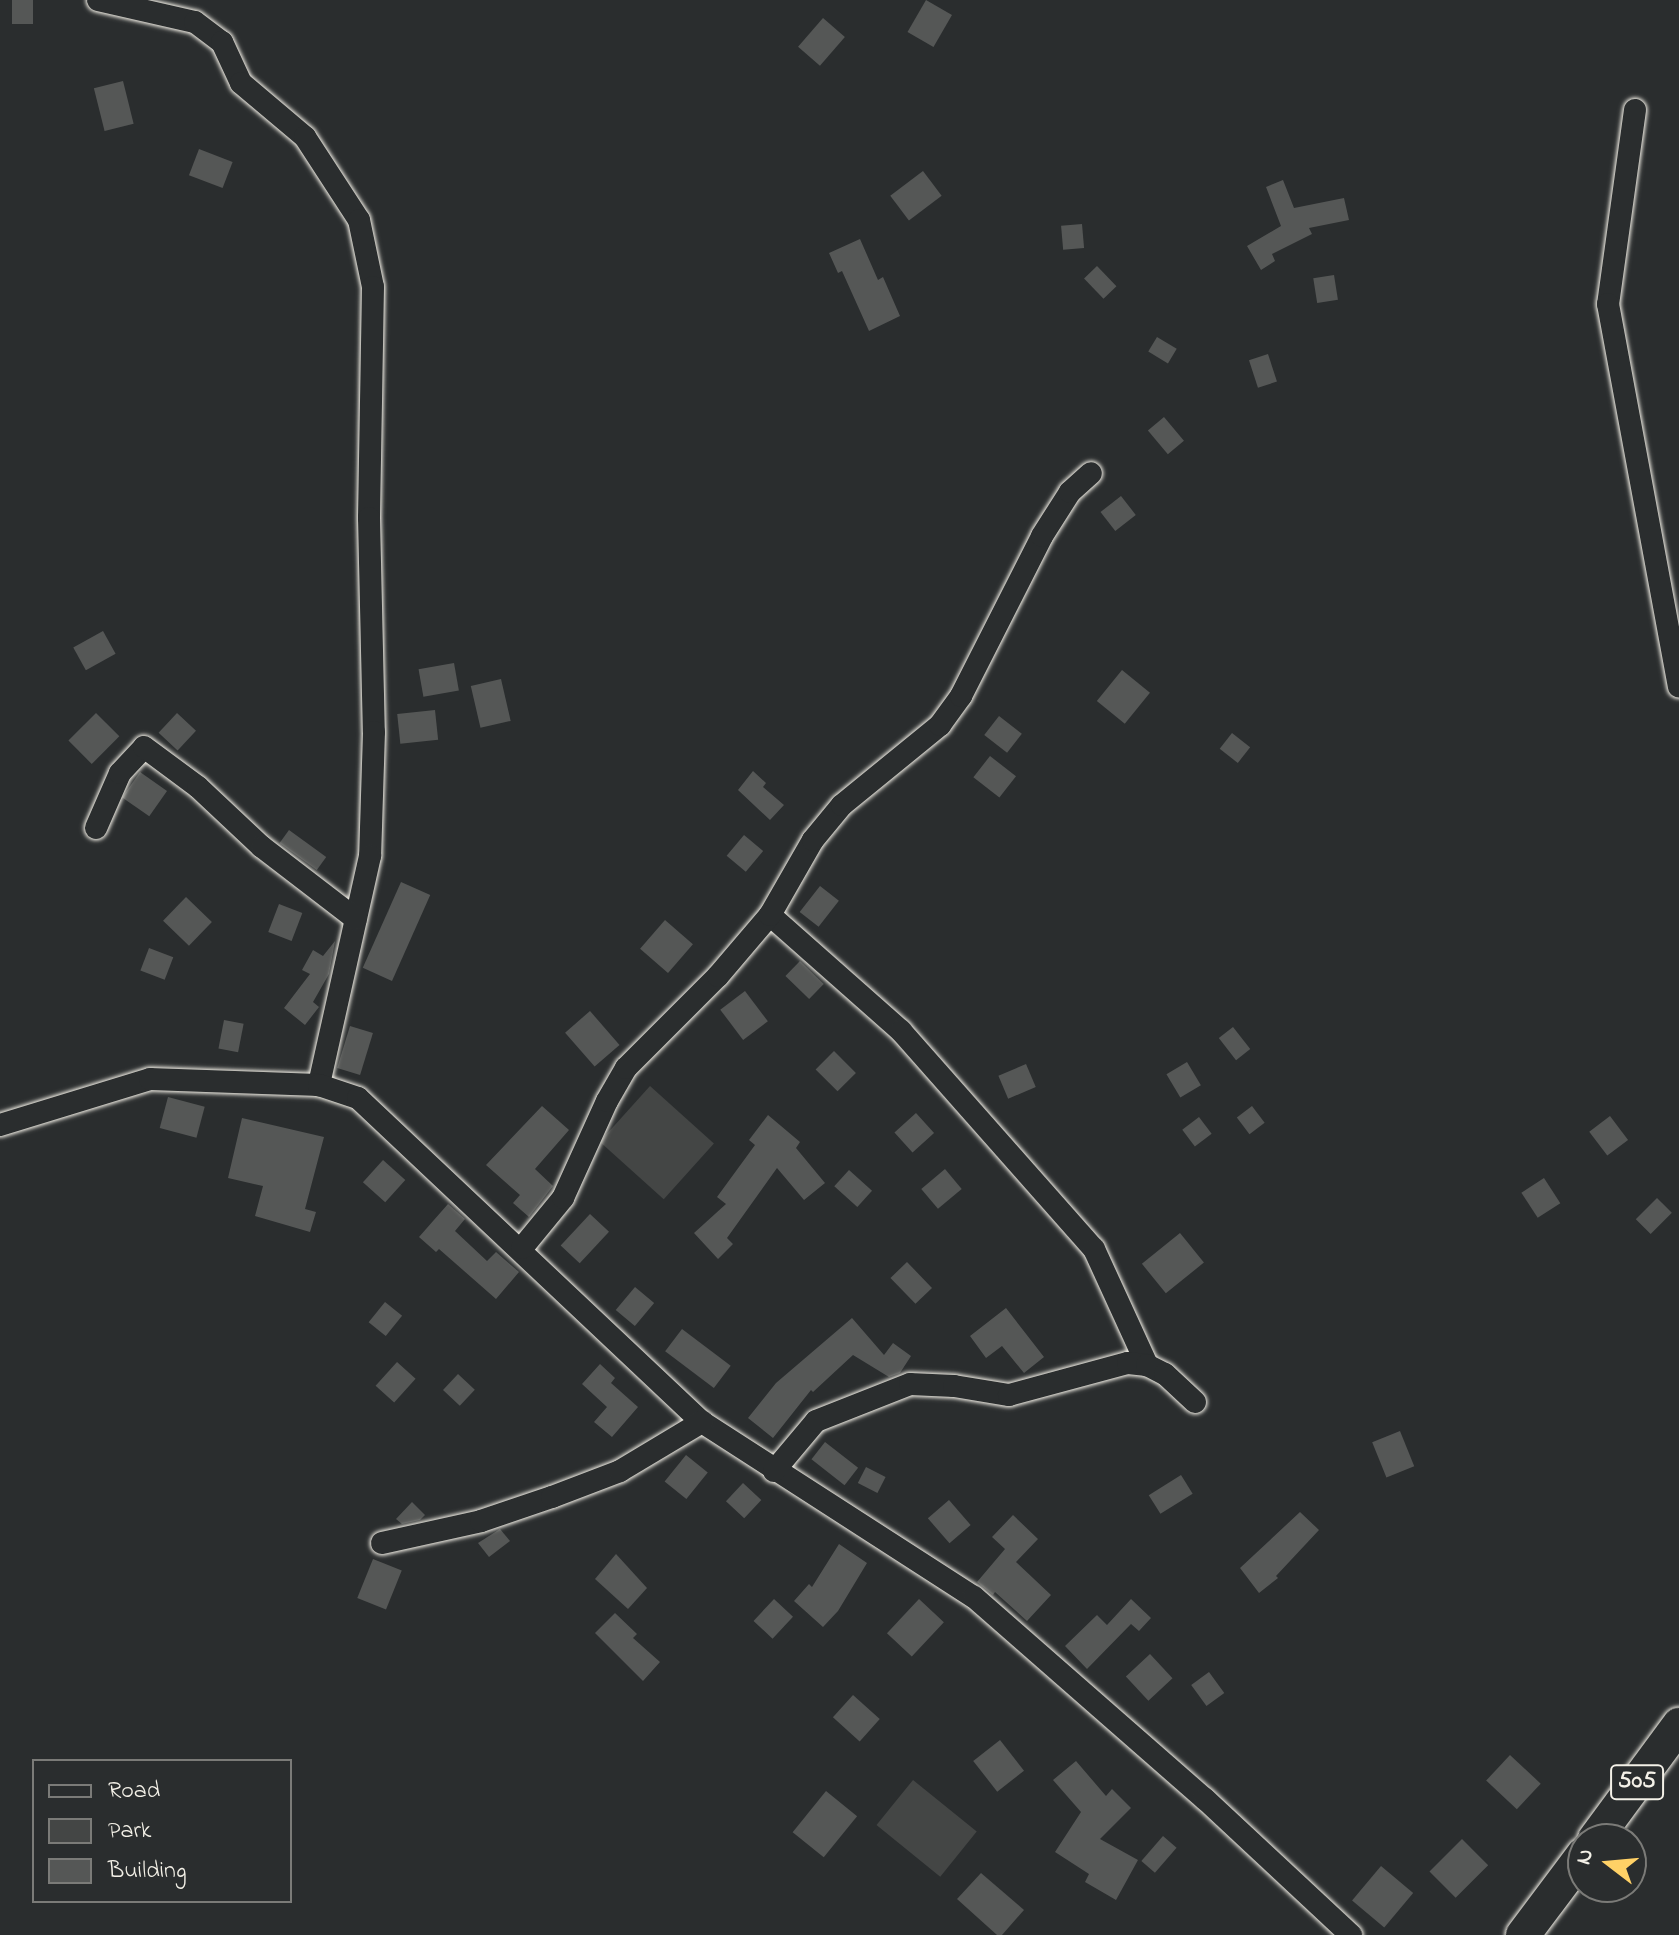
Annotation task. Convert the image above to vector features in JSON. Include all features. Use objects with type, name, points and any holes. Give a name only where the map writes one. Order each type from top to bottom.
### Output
[{"type":"main road","name":"505","points":[[1607,1823],[1679,1725]]},
{"type":"main road","points":[[1523,1935],[1567,1876]]},
{"type":"street","points":[[98,0],[195,22],[222,42],[241,83],[305,137],[359,220],[373,287],[369,518],[374,732],[370,856],[319,1085]]},
{"type":"street","points":[[1635,110],[1608,304],[1679,686]]},
{"type":"street","points":[[522,1248],[563,1198],[607,1101],[626,1068],[718,976],[770,915],[788,879],[832,817],[940,725],[961,696],[1042,536],[1070,492],[1091,473]]},
{"type":"street","points":[[96,828],[120,773],[144,747],[198,787],[262,847],[356,919]]},
{"type":"street","points":[[770,915],[901,1031],[1094,1249],[1147,1365]]},
{"type":"street","points":[[0,1125],[150,1079],[319,1085],[358,1098],[522,1248],[702,1422],[974,1597],[1205,1799],[1351,1935]]},
{"type":"street","points":[[774,1471],[816,1421],[910,1384],[954,1386],[1009,1395],[1128,1363],[1147,1365],[1165,1374],[1195,1402]]},
{"type":"street","points":[[382,1543],[481,1521],[566,1492],[620,1471],[702,1422]]},
{"type":"green space","points":[[650,1086],[714,1144],[664,1199],[600,1142]]},
{"type":"green space","points":[[913,1780],[977,1832],[940,1877],[876,1825]]},
{"type":"building","points":[[12,0],[33,0],[33,24],[12,24]]},
{"type":"building","points":[[926,0],[952,15],[933,47],[908,32]]},
{"type":"building","points":[[823,18],[845,37],[820,66],[798,47]]},
{"type":"building","points":[[123,81],[134,124],[105,131],[94,88]]},
{"type":"building","points":[[199,149],[233,162],[223,188],[189,175]]},
{"type":"building","points":[[923,171],[942,196],[909,220],[890,196]]},
{"type":"building","points":[[1283,180],[1294,208],[1344,198],[1349,220],[1309,228],[1312,234],[1272,254],[1275,261],[1261,270],[1247,246],[1281,226],[1266,187]]},
{"type":"building","points":[[1082,224],[1084,248],[1063,250],[1061,226]]},
{"type":"building","points":[[860,239],[878,280],[883,277],[900,316],[869,331],[842,271],[838,273],[829,253]]},
{"type":"building","points":[[1097,266],[1116,286],[1104,299],[1084,279]]},
{"type":"building","points":[[1334,275],[1338,300],[1317,303],[1313,278]]},
{"type":"building","points":[[1157,337],[1177,349],[1168,363],[1148,352]]},
{"type":"building","points":[[1268,354],[1277,382],[1258,388],[1249,360]]},
{"type":"building","points":[[1164,417],[1184,441],[1168,454],[1148,430]]},
{"type":"building","points":[[1121,496],[1136,515],[1115,531],[1101,512]]},
{"type":"building","points":[[103,631],[116,654],[86,670],[73,647]]},
{"type":"building","points":[[454,663],[459,691],[423,697],[419,669]]},
{"type":"building","points":[[1122,670],[1150,693],[1125,724],[1097,701]]},
{"type":"building","points":[[501,679],[511,721],[480,728],[471,686]]},
{"type":"building","points":[[435,710],[438,740],[400,744],[397,714]]},
{"type":"building","points":[[96,713],[119,736],[92,764],[68,741]]},
{"type":"building","points":[[177,713],[196,731],[178,750],[159,733]]},
{"type":"building","points":[[999,716],[1022,734],[1007,753],[984,735]]},
{"type":"building","points":[[1232,733],[1250,747],[1238,763],[1220,749]]},
{"type":"building","points":[[990,756],[1016,776],[999,798],[973,777]]},
{"type":"building","points":[[753,771],[766,783],[763,787],[784,805],[770,820],[738,790]]},
{"type":"building","points":[[140,772],[167,791],[149,816],[122,797]]},
{"type":"building","points":[[289,830],[326,857],[317,870],[280,843]]},
{"type":"building","points":[[744,835],[763,851],[746,872],[727,856]]},
{"type":"building","points":[[401,882],[430,895],[392,981],[363,968]]},
{"type":"building","points":[[820,886],[839,901],[819,927],[800,912]]},
{"type":"building","points":[[186,897],[212,922],[189,946],[163,921]]},
{"type":"building","points":[[279,904],[302,913],[292,941],[268,932]]},
{"type":"building","points":[[665,920],[693,944],[668,973],[640,949]]},
{"type":"building","points":[[335,941],[329,974],[313,1002],[319,1007],[305,1025],[284,1008],[310,974],[302,970],[313,950],[323,956]]},
{"type":"building","points":[[149,948],[173,957],[165,980],[140,970]]},
{"type":"building","points":[[800,961],[824,984],[809,999],[785,976]]},
{"type":"building","points":[[745,991],[768,1021],[743,1040],[720,1010]]},
{"type":"building","points":[[590,1011],[620,1045],[595,1067],[565,1033]]},
{"type":"building","points":[[224,1020],[244,1024],[238,1052],[218,1048]]},
{"type":"building","points":[[350,1026],[373,1033],[360,1075],[337,1068]]},
{"type":"building","points":[[1233,1027],[1250,1049],[1236,1060],[1219,1038]]},
{"type":"building","points":[[834,1051],[856,1073],[838,1091],[816,1069]]},
{"type":"building","points":[[1187,1062],[1201,1085],[1180,1098],[1166,1074]]},
{"type":"building","points":[[1026,1064],[1036,1087],[1008,1099],[998,1076]]},
{"type":"building","points":[[168,1097],[205,1107],[196,1138],[160,1128]]},
{"type":"building","points":[[542,1106],[569,1130],[535,1169],[553,1186],[529,1217],[513,1203],[520,1195],[486,1165]]},
{"type":"building","points":[[1252,1106],[1265,1123],[1249,1134],[1237,1117]]},
{"type":"building","points":[[916,1113],[934,1133],[913,1152],[894,1132]]},
{"type":"building","points":[[768,1115],[800,1142],[796,1148],[825,1183],[804,1200],[777,1168],[727,1238],[733,1244],[718,1259],[694,1233],[726,1204],[717,1197],[755,1145],[749,1140]]},
{"type":"building","points":[[1610,1116],[1628,1140],[1607,1156],[1589,1132]]},
{"type":"building","points":[[1199,1117],[1212,1134],[1195,1146],[1182,1130]]},
{"type":"building","points":[[242,1118],[324,1137],[305,1209],[316,1212],[310,1232],[255,1216],[263,1186],[228,1178]]},
{"type":"building","points":[[383,1160],[405,1180],[385,1202],[363,1182]]},
{"type":"building","points":[[945,1169],[962,1189],[938,1209],[921,1189]]},
{"type":"building","points":[[849,1170],[872,1191],[857,1207],[834,1186]]},
{"type":"building","points":[[1544,1178],[1560,1203],[1538,1218],[1521,1193]]},
{"type":"building","points":[[1657,1198],[1672,1213],[1651,1234],[1636,1219]]},
{"type":"building","points":[[448,1204],[465,1219],[455,1231],[487,1261],[496,1252],[519,1272],[496,1299],[439,1249],[436,1252],[419,1237]]},
{"type":"building","points":[[590,1214],[609,1232],[580,1263],[561,1245]]},
{"type":"building","points":[[1180,1233],[1204,1263],[1166,1293],[1142,1264]]},
{"type":"building","points":[[907,1262],[932,1288],[915,1304],[890,1278]]},
{"type":"building","points":[[635,1287],[654,1303],[635,1326],[616,1310]]},
{"type":"building","points":[[385,1302],[402,1316],[386,1336],[369,1322]]},
{"type":"building","points":[[1006,1308],[1044,1357],[1024,1373],[1002,1346],[986,1358],[970,1336]]},
{"type":"building","points":[[852,1318],[884,1355],[893,1343],[911,1356],[900,1373],[889,1377],[853,1355],[813,1392],[811,1390],[773,1438],[748,1418],[776,1383]]},
{"type":"building","points":[[682,1329],[731,1366],[714,1388],[665,1351]]},
{"type":"building","points":[[397,1362],[416,1379],[394,1403],[376,1386]]},
{"type":"building","points":[[600,1364],[615,1378],[611,1383],[638,1407],[612,1437],[594,1422],[607,1407],[582,1384]]},
{"type":"building","points":[[458,1374],[475,1390],[460,1406],[443,1390]]},
{"type":"building","points":[[1400,1431],[1414,1466],[1386,1477],[1372,1442]]},
{"type":"building","points":[[825,1442],[858,1468],[845,1485],[811,1459]]},
{"type":"building","points":[[686,1455],[708,1473],[686,1499],[665,1481]]},
{"type":"building","points":[[866,1467],[886,1477],[877,1493],[858,1483]]},
{"type":"building","points":[[1181,1475],[1193,1494],[1160,1514],[1149,1495]]},
{"type":"building","points":[[743,1483],[761,1500],[744,1518],[726,1501]]},
{"type":"building","points":[[949,1500],[971,1525],[950,1543],[928,1518]]},
{"type":"building","points":[[412,1502],[425,1515],[420,1520],[402,1524],[396,1519]]},
{"type":"building","points":[[1300,1512],[1319,1530],[1276,1576],[1278,1578],[1259,1593],[1240,1568]]},
{"type":"building","points":[[1013,1515],[1038,1539],[1016,1562],[1051,1595],[1027,1621],[995,1592],[993,1595],[977,1582],[1005,1549],[992,1537]]},
{"type":"building","points":[[500,1529],[510,1541],[489,1557],[478,1543]]},
{"type":"building","points":[[839,1544],[867,1563],[838,1611],[823,1627],[794,1601],[809,1584],[812,1587]]},
{"type":"building","points":[[616,1554],[647,1588],[628,1609],[595,1579]]},
{"type":"building","points":[[373,1559],[402,1571],[386,1610],[357,1598]]},
{"type":"building","points":[[774,1599],[793,1617],[773,1639],[754,1621]]},
{"type":"building","points":[[919,1599],[944,1622],[912,1657],[887,1633]]},
{"type":"building","points":[[1131,1599],[1151,1618],[1139,1631],[1131,1624],[1087,1669],[1065,1646],[1097,1615],[1107,1625]]},
{"type":"building","points":[[615,1613],[637,1634],[633,1638],[660,1662],[643,1681],[595,1633]]},
{"type":"building","points":[[1150,1654],[1173,1678],[1148,1701],[1126,1677]]},
{"type":"building","points":[[1209,1672],[1224,1693],[1206,1706],[1191,1685]]},
{"type":"building","points":[[853,1695],[880,1719],[860,1741],[833,1717]]},
{"type":"building","points":[[1000,1740],[1024,1771],[997,1792],[973,1761]]},
{"type":"building","points":[[1510,1755],[1541,1784],[1517,1809],[1486,1781]]},
{"type":"building","points":[[1076,1761],[1106,1796],[1112,1789],[1131,1808],[1100,1839],[1138,1860],[1116,1900],[1085,1882],[1089,1874],[1055,1852],[1081,1812],[1053,1780]]},
{"type":"building","points":[[826,1791],[857,1816],[824,1857],[793,1832]]},
{"type":"building","points":[[1163,1836],[1177,1848],[1155,1873],[1141,1861]]},
{"type":"building","points":[[1462,1839],[1488,1865],[1456,1898],[1429,1872]]},
{"type":"building","points":[[1381,1866],[1413,1893],[1384,1927],[1352,1900]]},
{"type":"building","points":[[981,1873],[1024,1910],[1002,1935],[997,1935],[957,1899]]}]
